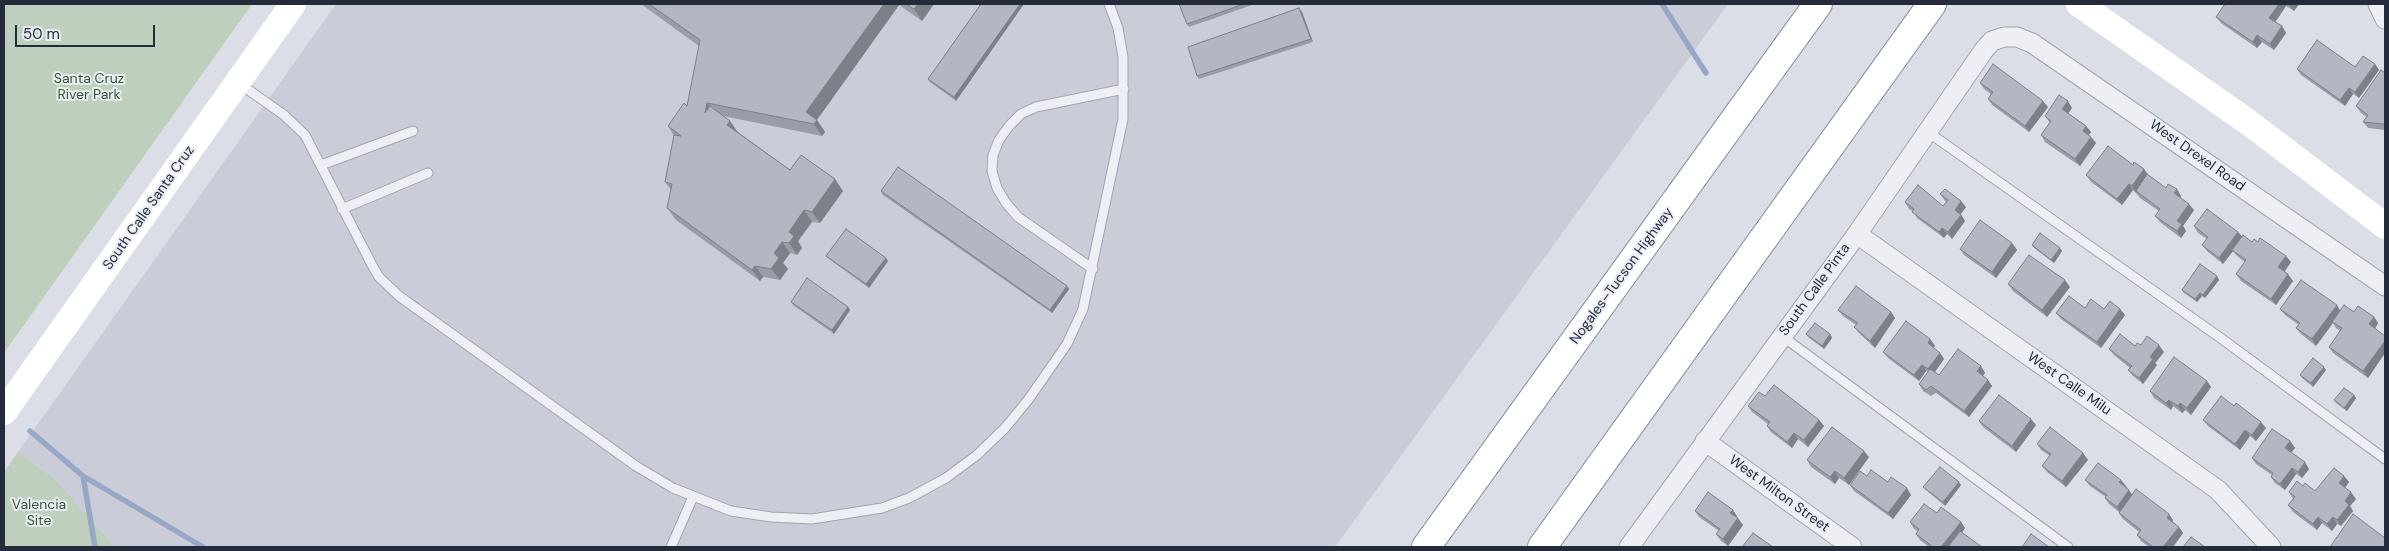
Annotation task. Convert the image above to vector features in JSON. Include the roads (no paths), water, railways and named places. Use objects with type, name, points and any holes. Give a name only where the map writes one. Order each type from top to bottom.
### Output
[{"type":"highway","name":"Nogales–Tucson Highway","points":[[1426,547],[1818,4]]},
{"type":"highway","points":[[1542,547],[1932,4]]},
{"type":"street","name":"South Calle Santa Cruz","points":[[4,412],[294,4]]},
{"type":"street","points":[[2078,4],[2248,122],[2385,226]]},
{"type":"street","points":[[2378,4],[2385,19]]},
{"type":"street","name":"South Calle Pinta","points":[[1633,546],[1705,441],[1857,234],[1926,131],[1984,50],[1992,41],[2004,37]]},
{"type":"street","name":"West Drexel Road","points":[[2004,37],[2017,38],[2032,43],[2385,286]]},
{"type":"street","name":"West Calle Milu","points":[[1857,234],[2218,490],[2271,547]]},
{"type":"street","name":"West Milton Street","points":[[1705,441],[1852,547]]},
{"type":"lane","points":[[238,82],[295,124],[305,135],[379,277],[399,296],[636,466],[673,488],[692,497],[731,510],[750,514],[812,519],[882,508],[930,487],[977,455],[1005,428],[1028,400],[1056,361],[1076,327],[1083,309],[1093,269],[1121,134],[1124,89],[1121,42],[1109,4]]},
{"type":"lane","points":[[1093,269],[1018,217],[996,188],[992,171],[993,155],[999,140],[1021,114],[1036,107],[1124,89]]},
{"type":"lane","points":[[321,165],[412,131]]},
{"type":"lane","points":[[1926,131],[2222,340],[2385,459]]},
{"type":"lane","points":[[342,209],[428,173]]},
{"type":"lane","points":[[1782,336],[2068,547]]},
{"type":"lane","points":[[671,547],[692,497]]},
{"type":"waterway","points":[[1662,4],[1706,73]]},
{"type":"waterway","points":[[30,431],[83,476],[203,547]]},
{"type":"waterway","points":[[83,476],[95,547]]},
{"type":"park label","name":"Santa Cruz River Park","points":[[89,88]]},
{"type":"park label","name":"Valencia Site","points":[[39,514]]}]
